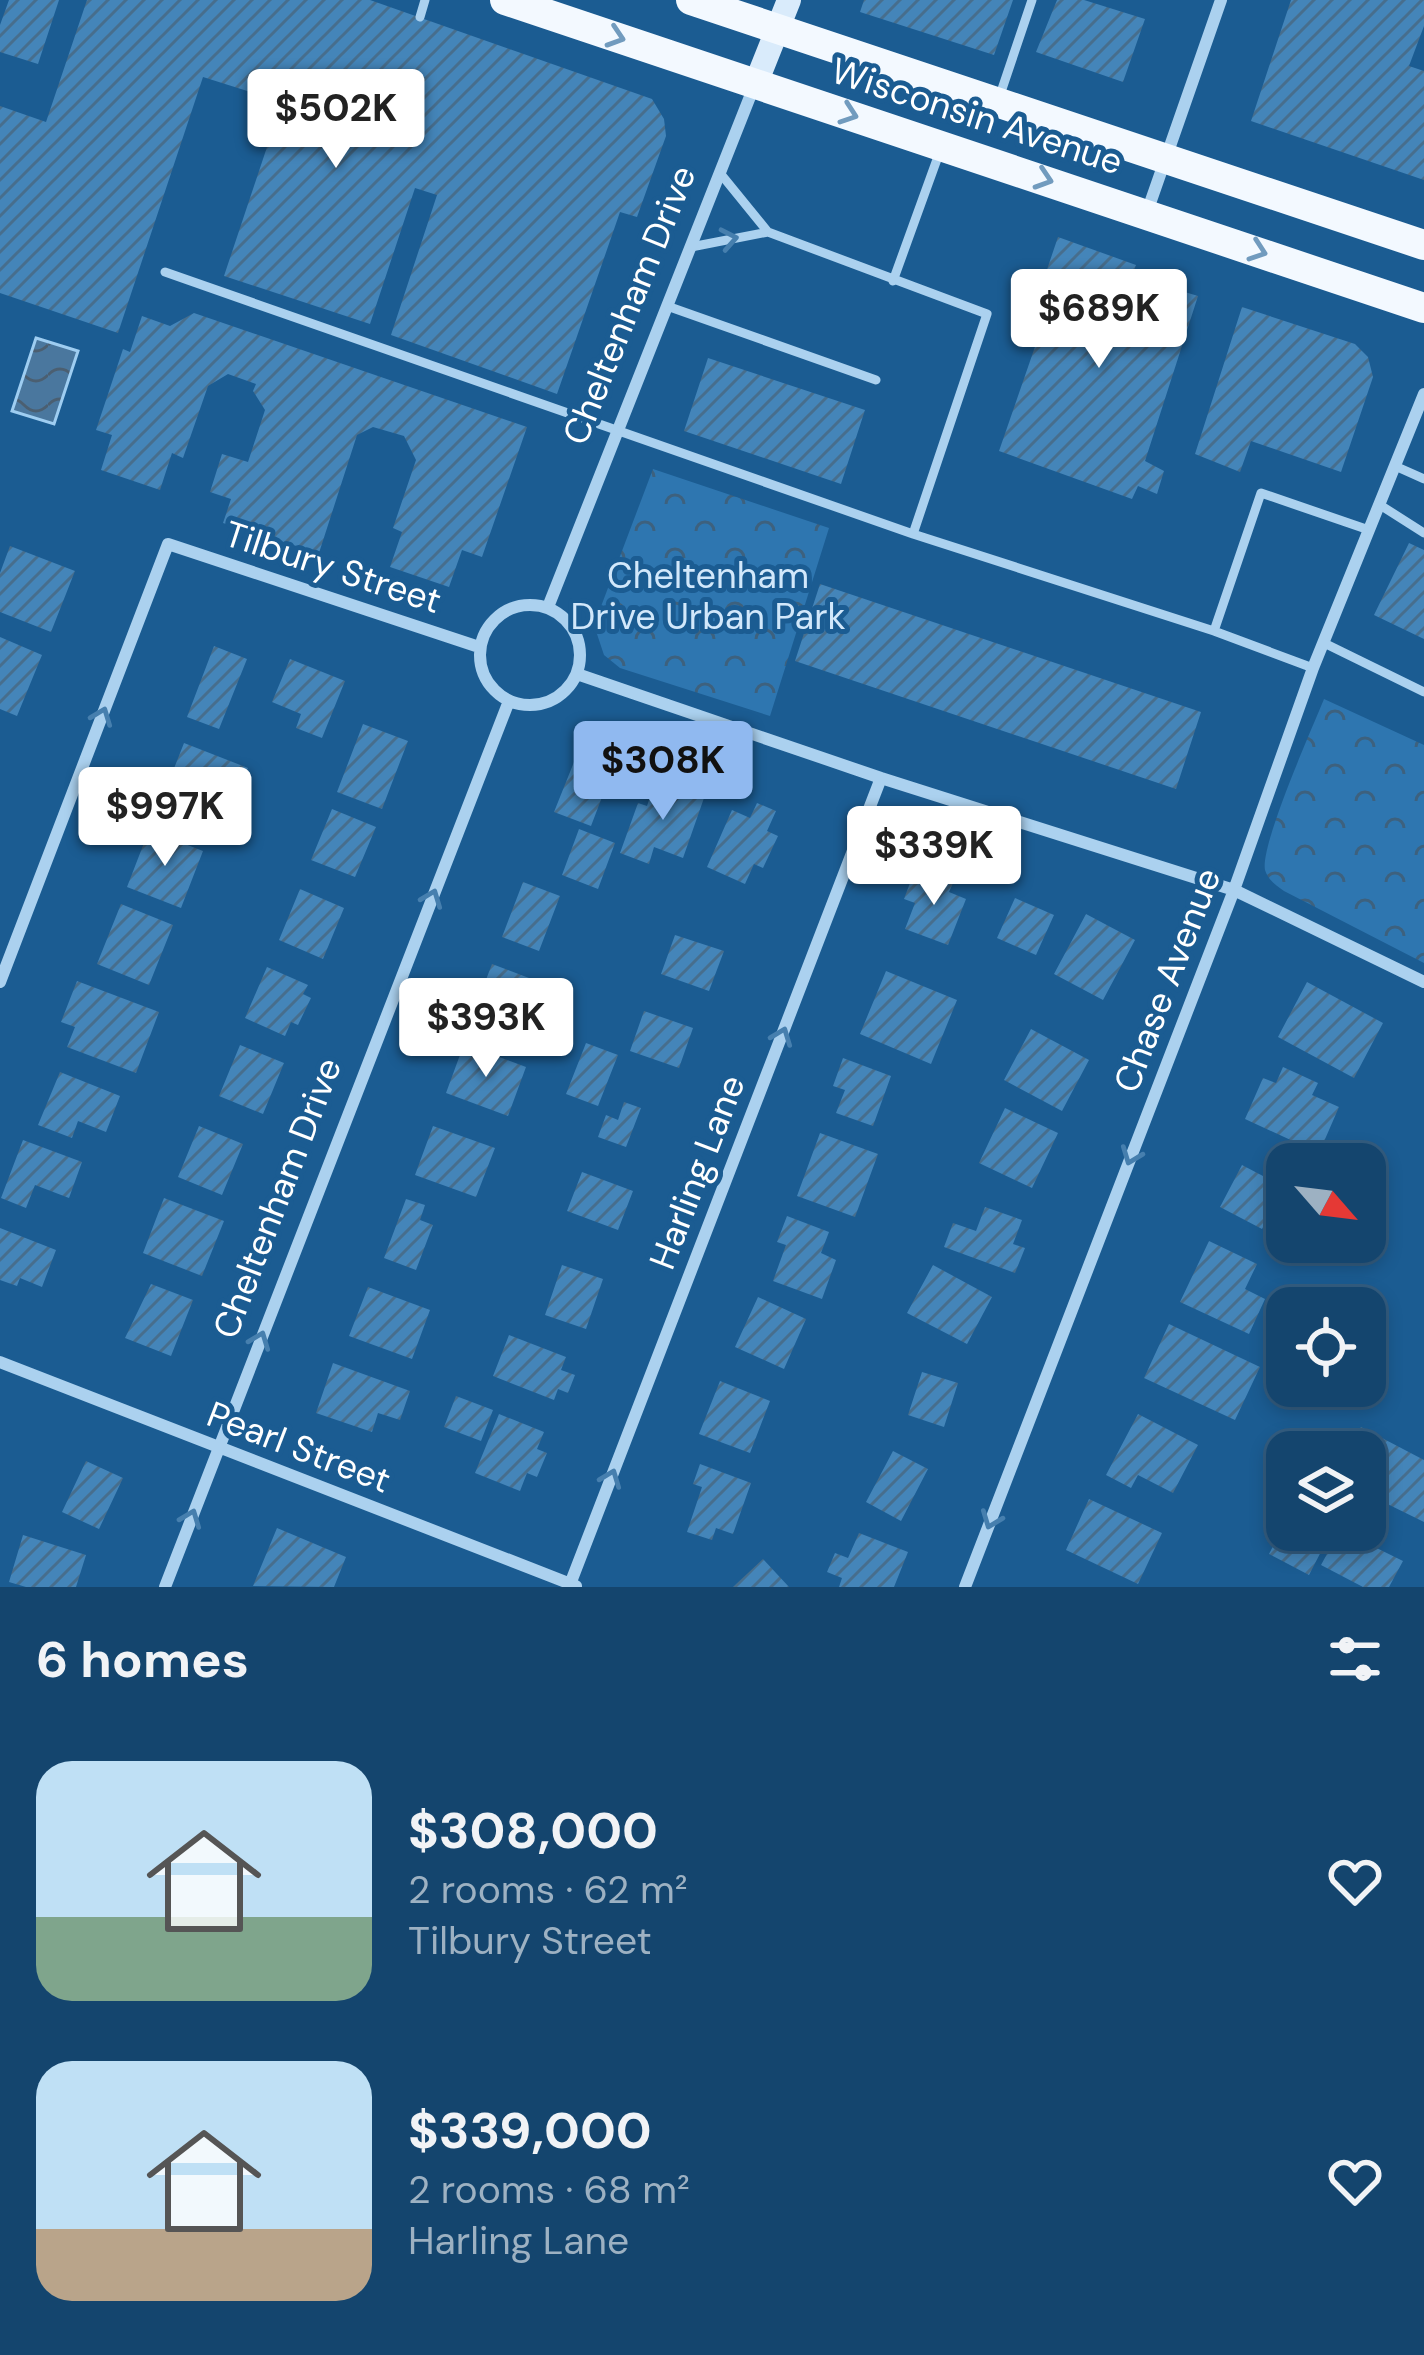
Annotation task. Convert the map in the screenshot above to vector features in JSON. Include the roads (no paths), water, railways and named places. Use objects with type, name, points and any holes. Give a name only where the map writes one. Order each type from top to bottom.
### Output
[{"type":"main road","name":"Wisconsin Avenue","points":[[505,0],[1424,308]]},
{"type":"main road","name":"Wisconsin Avenue","points":[[691,0],[783,14],[998,100],[1424,245]]},
{"type":"street","points":[[1147,213],[1221,0]]},
{"type":"street","name":"Cheltenham Drive","points":[[548,607],[783,14]]},
{"type":"street","name":"Chase Avenue","points":[[965,1587],[1234,890],[1313,668],[1424,394]]},
{"type":"street","name":"Tilbury Street","points":[[0,982],[168,544],[479,647]]},
{"type":"street","points":[[548,607],[571,625],[579,642],[577,674],[560,696],[544,704],[509,701],[494,692],[482,672],[479,647],[491,623],[511,608],[548,607]]},
{"type":"street","points":[[577,674],[881,778],[1234,890],[1424,982]]},
{"type":"street","name":"Cheltenham Drive","points":[[164,1587],[509,701]]},
{"type":"street","name":"Harling Lane","points":[[572,1585],[881,778]]},
{"type":"street","name":"Pearl Street","points":[[0,1362],[572,1585]]},
{"type":"lane","points":[[420,16],[425,0]]},
{"type":"lane","points":[[998,100],[1032,0]]},
{"type":"lane","points":[[893,281],[942,145]]},
{"type":"lane","points":[[720,173],[768,232],[987,314],[913,534]]},
{"type":"lane","points":[[691,247],[768,232]]},
{"type":"lane","points":[[165,272],[913,534],[1214,631],[1313,668]]},
{"type":"lane","points":[[667,306],[876,380]]},
{"type":"lane","points":[[1395,466],[1424,478]]},
{"type":"lane","points":[[1214,631],[1261,493],[1369,530]]},
{"type":"lane","points":[[1379,505],[1424,533]]},
{"type":"lane","points":[[1324,643],[1424,692]]},
{"type":"water","points":[[36,338],[78,351],[54,424],[12,411]]},
{"type":"park label","name":"Cheltenham Drive Urban Park","points":[[708,596]]}]
